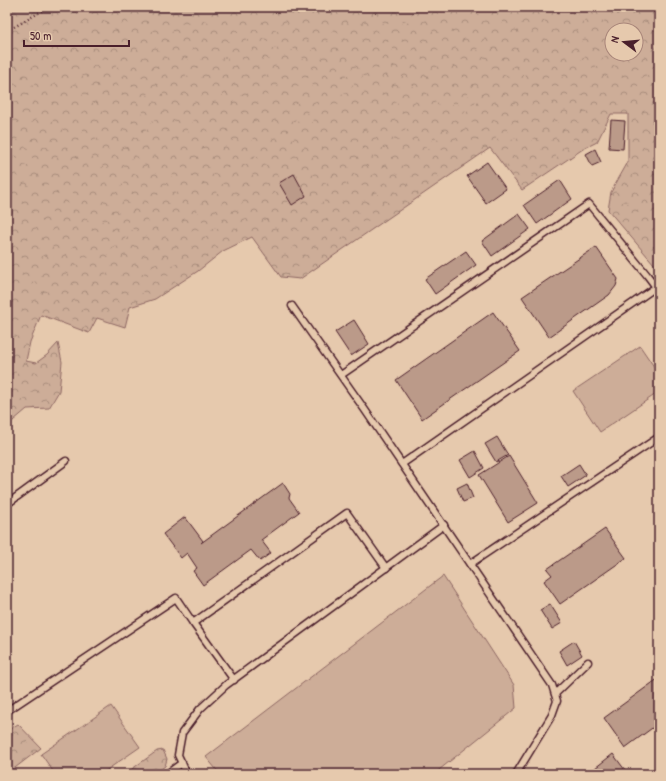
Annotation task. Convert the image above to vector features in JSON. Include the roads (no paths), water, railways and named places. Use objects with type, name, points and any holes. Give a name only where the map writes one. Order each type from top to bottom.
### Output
[{"type":"lane","points":[[341,375],[589,204],[657,289],[402,464]]},
{"type":"lane","points":[[292,306],[444,525],[552,685],[558,701],[552,716],[516,774]]},
{"type":"lane","points":[[470,564],[659,437]]},
{"type":"lane","points":[[7,504],[66,460]]},
{"type":"lane","points":[[193,623],[347,513],[386,568]]},
{"type":"lane","points":[[187,774],[178,755],[182,734],[200,709],[226,685],[444,525]]},
{"type":"lane","points":[[7,711],[176,598],[234,680]]},
{"type":"lane","points":[[555,694],[588,662]]},
{"type":"lane","points":[[167,774],[182,763]]}]
